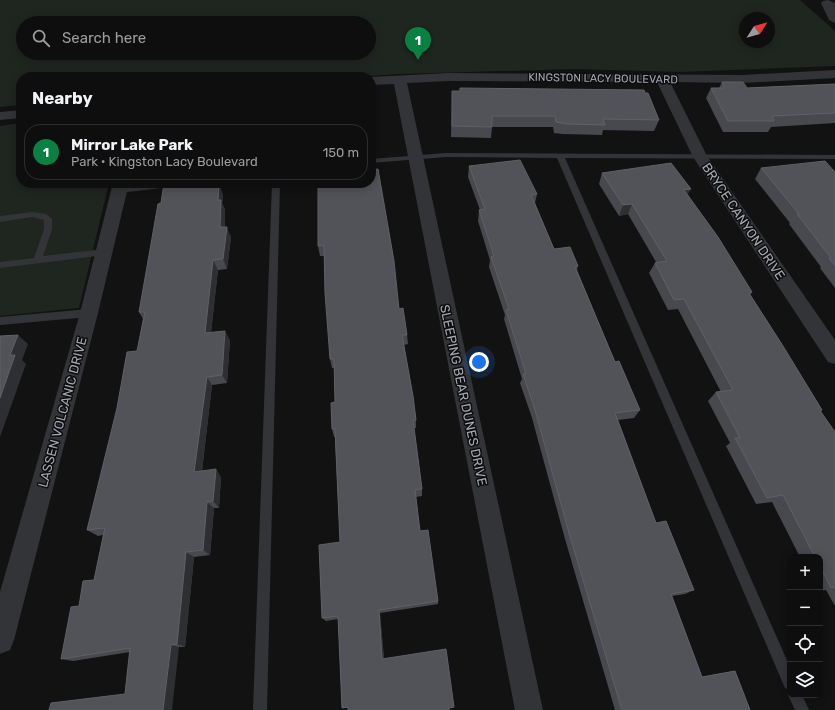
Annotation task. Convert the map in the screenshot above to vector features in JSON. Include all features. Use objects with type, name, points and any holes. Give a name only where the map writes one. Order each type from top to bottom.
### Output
[{"type":"street","points":[[828,4],[835,20]]},
{"type":"street","name":"KINGSTON LACY BOULEVARD","points":[[376,81],[486,77],[662,79],[768,78],[835,74]]},
{"type":"street","name":"SLEEPING BEAR DUNES DRIVE","points":[[400,79],[529,710]]},
{"type":"street","name":"BRYCE CANYON DRIVE","points":[[662,79],[700,157],[835,356]]},
{"type":"street","points":[[0,116],[16,114]]},
{"type":"street","name":"LASSEN VOLCANIC DRIVE","points":[[0,640],[89,313],[120,188]]},
{"type":"lane","points":[[376,161],[415,156],[834,158]]},
{"type":"lane","points":[[560,156],[787,676]]},
{"type":"lane","points":[[260,710],[276,188]]},
{"type":"lane","points":[[0,219],[43,215],[48,219],[48,229],[37,260]]},
{"type":"lane","points":[[0,265],[105,252]]},
{"type":"lane","points":[[0,321],[89,313]]},
{"type":"lane","points":[[796,698],[802,710]]},
{"type":"shaded area","points":[[0,0],[800,0],[835,31],[835,66],[681,72],[573,69],[376,76],[376,72],[16,72],[16,105],[0,107]]},
{"type":"shaded area","points":[[16,124],[16,188],[108,188],[79,308],[0,316],[0,126]]},
{"type":"building","points":[[722,82],[743,82],[747,88],[835,84],[835,113],[772,116],[774,121],[728,121],[711,88],[725,88]]},
{"type":"building","points":[[460,88],[644,90],[645,93],[648,93],[659,120],[603,119],[605,125],[566,124],[556,122],[555,116],[492,116],[492,127],[452,126],[452,91],[460,91]]},
{"type":"building","points":[[520,160],[537,194],[531,195],[554,249],[570,247],[578,266],[575,267],[615,362],[619,361],[640,410],[615,413],[656,523],[666,521],[694,590],[671,594],[702,677],[735,671],[750,710],[622,710],[569,533],[535,410],[523,374],[526,374],[506,310],[509,309],[491,257],[494,256],[479,210],[485,209],[469,166]]},
{"type":"building","points":[[825,161],[835,172],[835,266],[829,258],[831,258],[797,214],[799,214],[761,168]]},
{"type":"building","points":[[671,163],[691,189],[684,190],[718,237],[752,292],[749,293],[822,410],[820,411],[835,432],[835,587],[831,588],[823,572],[823,554],[813,554],[783,495],[767,498],[735,438],[740,438],[716,392],[733,390],[684,299],[674,300],[655,263],[667,261],[632,204],[623,205],[602,173]]},
{"type":"building","points":[[376,169],[378,169],[394,261],[399,309],[403,308],[407,335],[402,335],[416,420],[413,420],[422,489],[415,490],[420,531],[428,530],[438,601],[379,610],[382,659],[446,649],[454,707],[449,708],[449,710],[348,710],[348,707],[342,708],[338,616],[322,618],[319,545],[340,542],[335,429],[332,429],[331,403],[335,402],[334,359],[330,359],[325,293],[324,245],[318,246],[318,188],[376,188]]},
{"type":"building","points":[[163,188],[219,188],[218,200],[221,200],[220,227],[227,227],[223,259],[213,260],[205,333],[225,331],[222,375],[207,377],[194,472],[216,469],[213,501],[207,502],[203,550],[186,552],[177,644],[171,645],[163,710],[49,710],[51,703],[125,694],[130,648],[61,659],[71,607],[79,606],[83,581],[94,580],[105,528],[87,530],[117,408],[127,352],[137,351],[145,312],[139,312],[158,204],[161,203]]},
{"type":"building","points":[[18,335],[10,355],[15,355],[0,398],[0,336]]},
{"type":"place","name":"Mirror Lake Park","points":[[418,60]]}]
